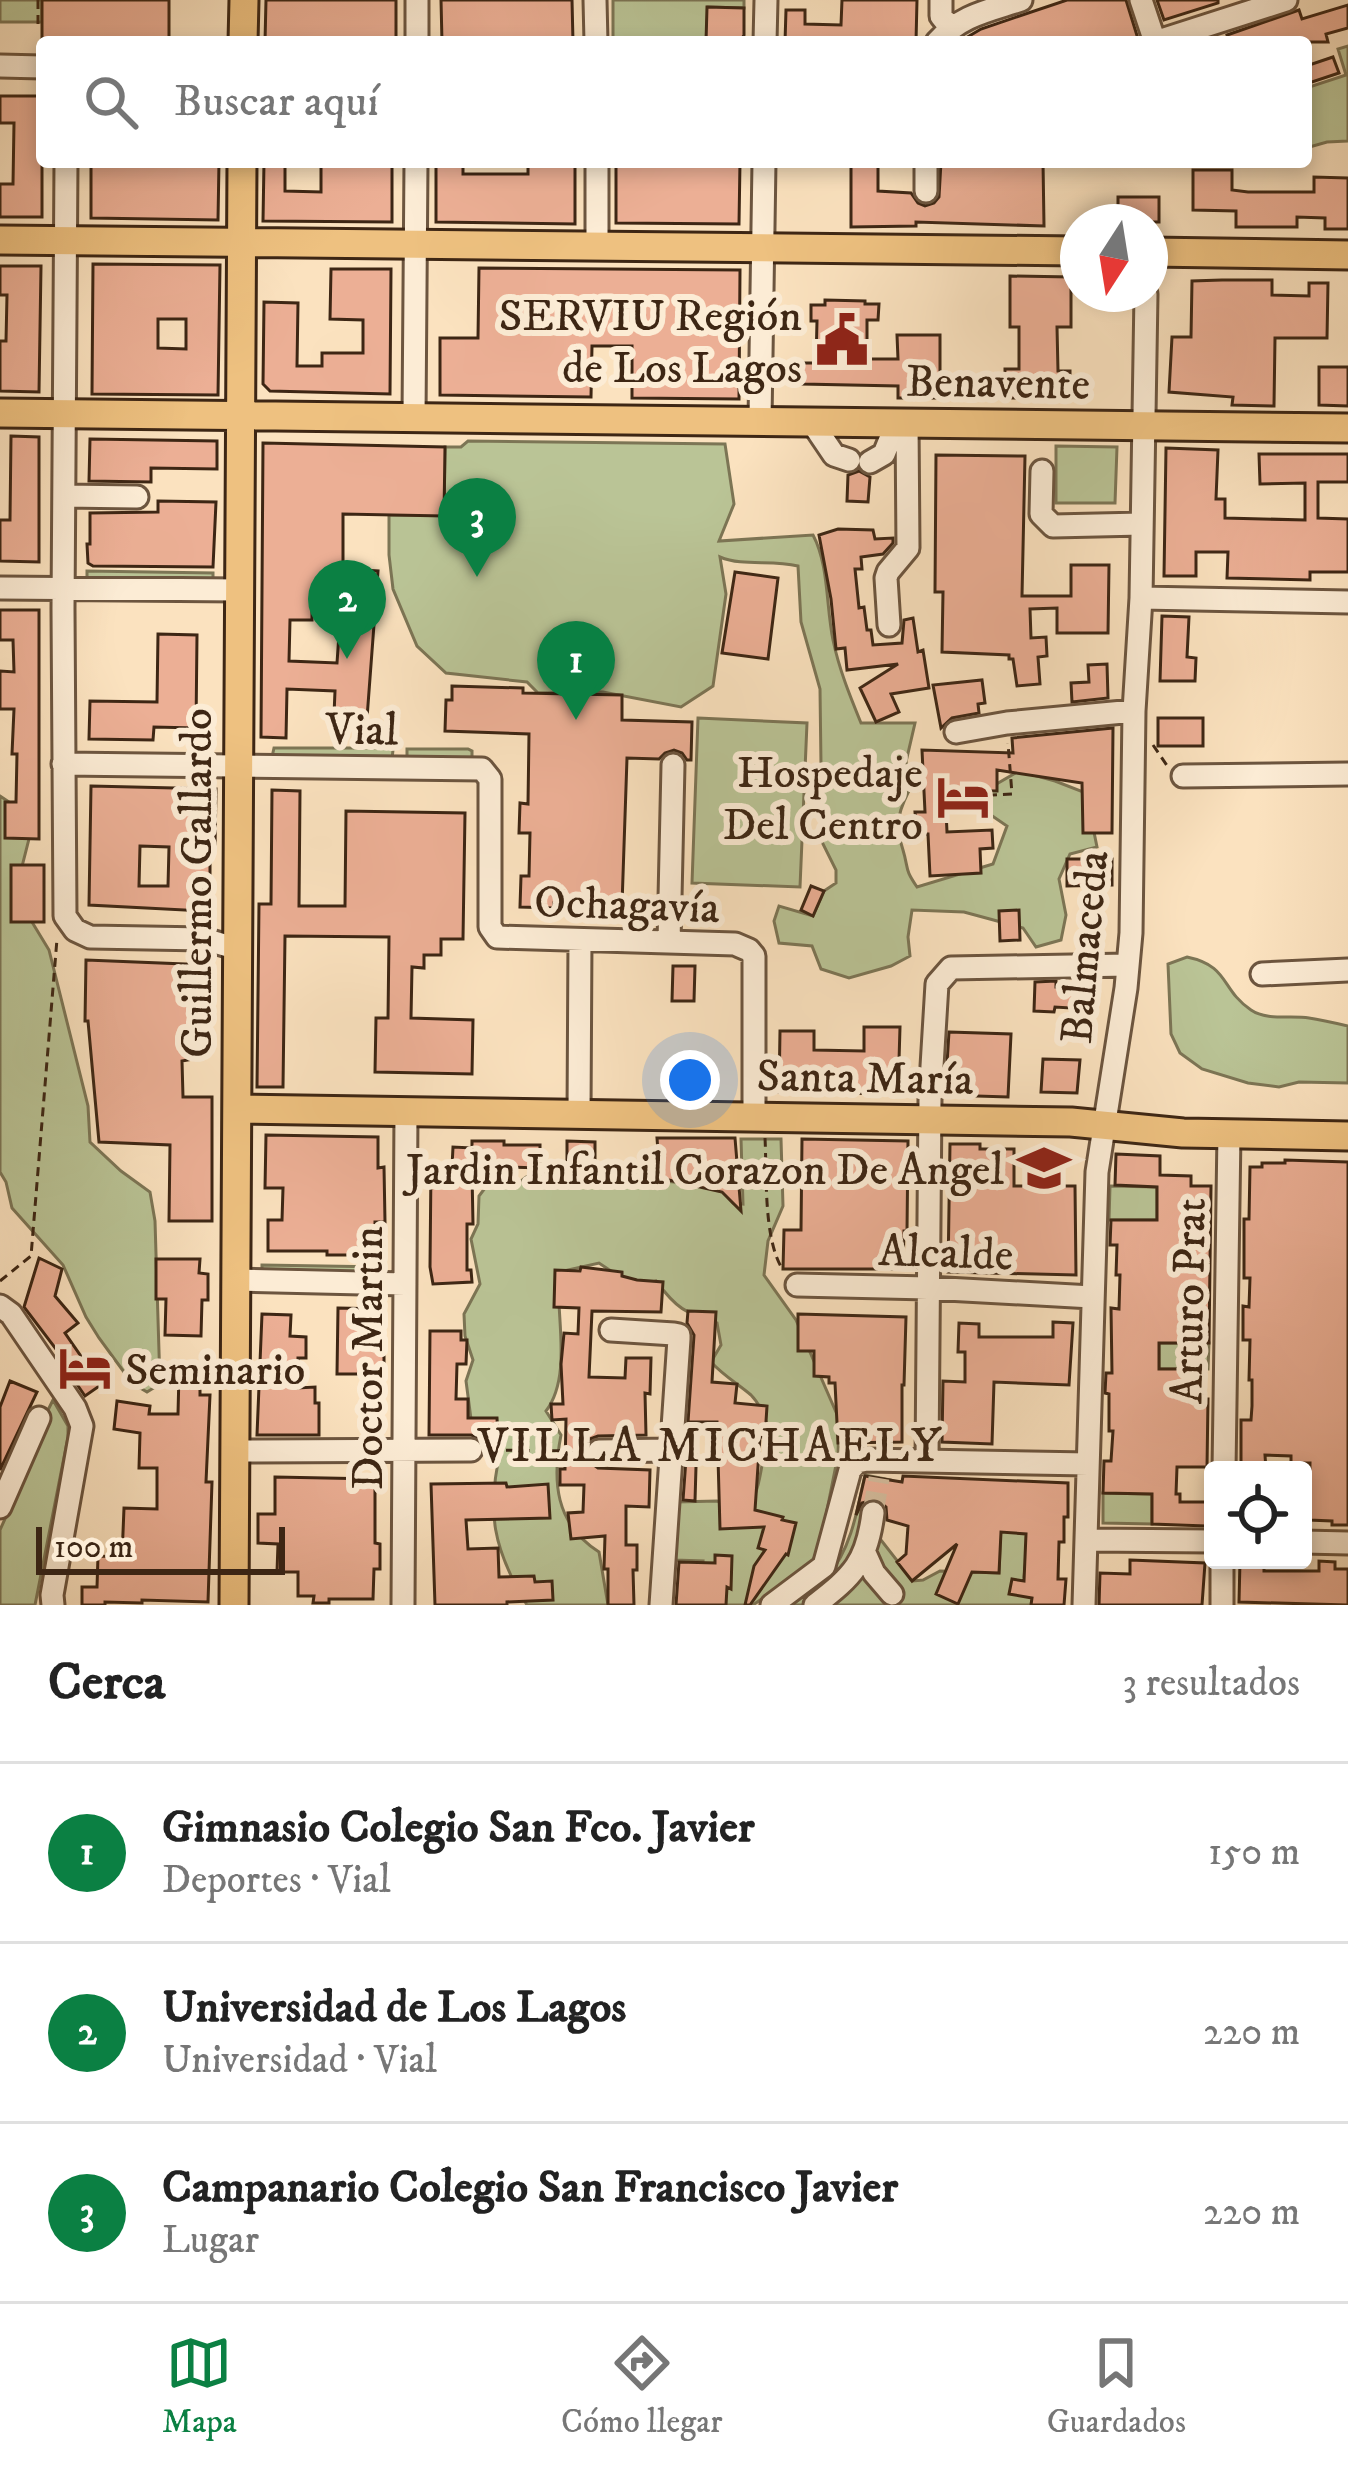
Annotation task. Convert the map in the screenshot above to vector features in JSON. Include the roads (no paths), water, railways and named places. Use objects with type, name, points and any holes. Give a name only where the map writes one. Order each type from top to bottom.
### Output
[{"type":"main road","points":[[243,36],[244,0]]},
{"type":"main road","name":"Guillermo Gallardo","points":[[234,1605],[242,168]]},
{"type":"main road","points":[[0,240],[415,244],[488,255],[597,246],[1060,251]]},
{"type":"main road","points":[[1168,252],[1348,255]]},
{"type":"main road","name":"Benavente","points":[[0,413],[1348,428]]},
{"type":"main road","name":"Santa María","points":[[237,1109],[579,1114],[759,1126],[930,1119],[1071,1122],[1183,1133],[1348,1136]]},
{"type":"street","points":[[417,0],[417,36]]},
{"type":"street","points":[[596,0],[596,36]]},
{"type":"street","points":[[765,36],[766,0]]},
{"type":"street","points":[[941,0],[944,34]]},
{"type":"street","points":[[944,34],[962,19],[1021,0]]},
{"type":"street","points":[[1141,0],[1153,36]]},
{"type":"street","points":[[1174,36],[1286,0]]},
{"type":"street","points":[[0,66],[36,67]]},
{"type":"street","points":[[66,168],[65,930],[91,937],[204,939],[238,949]]},
{"type":"street","points":[[414,417],[416,168]]},
{"type":"street","points":[[597,168],[597,246]]},
{"type":"street","points":[[760,420],[764,168]]},
{"type":"street","points":[[926,168],[926,191]]},
{"type":"street","name":"Balmaceda","points":[[1084,1605],[1096,1172],[1128,964],[1147,312]]},
{"type":"street","points":[[811,421],[834,454],[860,461],[884,454],[902,422]]},
{"type":"street","points":[[889,625],[886,578],[908,548],[902,422]]},
{"type":"street","points":[[1042,471],[1041,514],[1053,526],[1142,524]]},
{"type":"street","points":[[64,496],[137,497]]},
{"type":"street","points":[[0,588],[239,590]]},
{"type":"street","points":[[1141,598],[1348,602]]},
{"type":"street","points":[[956,732],[1134,711]]},
{"type":"street","name":"Vial","points":[[63,764],[473,768],[486,772],[490,779],[490,927],[501,938]]},
{"type":"street","points":[[669,942],[673,765]]},
{"type":"street","points":[[1183,776],[1348,774]]},
{"type":"street","name":"Ochagavía","points":[[501,938],[734,944],[749,950],[754,956],[759,1126]]},
{"type":"street","points":[[579,1114],[580,940]]},
{"type":"street","points":[[927,1460],[930,1119],[937,984],[951,968],[1128,964]]},
{"type":"street","points":[[1262,974],[1348,970]]},
{"type":"street","name":"Doctor Martin","points":[[403,1605],[406,1111]]},
{"type":"street","name":"Arturo Prat","points":[[1224,1461],[1229,1133]]},
{"type":"street","points":[[236,1280],[405,1284]]},
{"type":"street","name":"Alcalde","points":[[797,1285],[1092,1297]]},
{"type":"street","points":[[0,1306],[69,1398],[82,1426],[53,1605]]},
{"type":"street","points":[[611,1330],[679,1335],[661,1605]]},
{"type":"street","points":[[0,1507],[39,1418]]},
{"type":"street","points":[[235,1451],[471,1450]]},
{"type":"street","points":[[599,1451],[670,1450]]},
{"type":"street","points":[[772,1605],[817,1574],[828,1556],[850,1470],[857,1462],[881,1469],[927,1460],[1088,1464]]},
{"type":"street","points":[[815,1605],[859,1567],[873,1513]]},
{"type":"street","points":[[1086,1540],[1204,1541]]},
{"type":"street","points":[[1312,1542],[1348,1543]]},
{"type":"street","points":[[865,1553],[892,1594]]},
{"type":"street","points":[[1222,1569],[1222,1605]]},
{"type":"tunnel","points":[[873,1513],[879,1478]]},
{"type":"place","name":"SERVIU Región de Los Lagos","points":[[842,340]]},
{"type":"place","name":"Campanario Colegio San Francisco Javier","points":[[477,577]]},
{"type":"place","name":"Universidad de Los Lagos","points":[[347,659]]},
{"type":"place","name":"Gimnasio Colegio San Fco. Javier","points":[[576,720]]},
{"type":"place","name":"Hospedaje Del Centro","points":[[963,797]]},
{"type":"place","name":"Jardin Infantil Corazon De Angel","points":[[1044,1168]]},
{"type":"place","name":"Seminario","points":[[85,1368]]},
{"type":"district","name":"VILLA MICHAELY","points":[[711,1444]]}]
